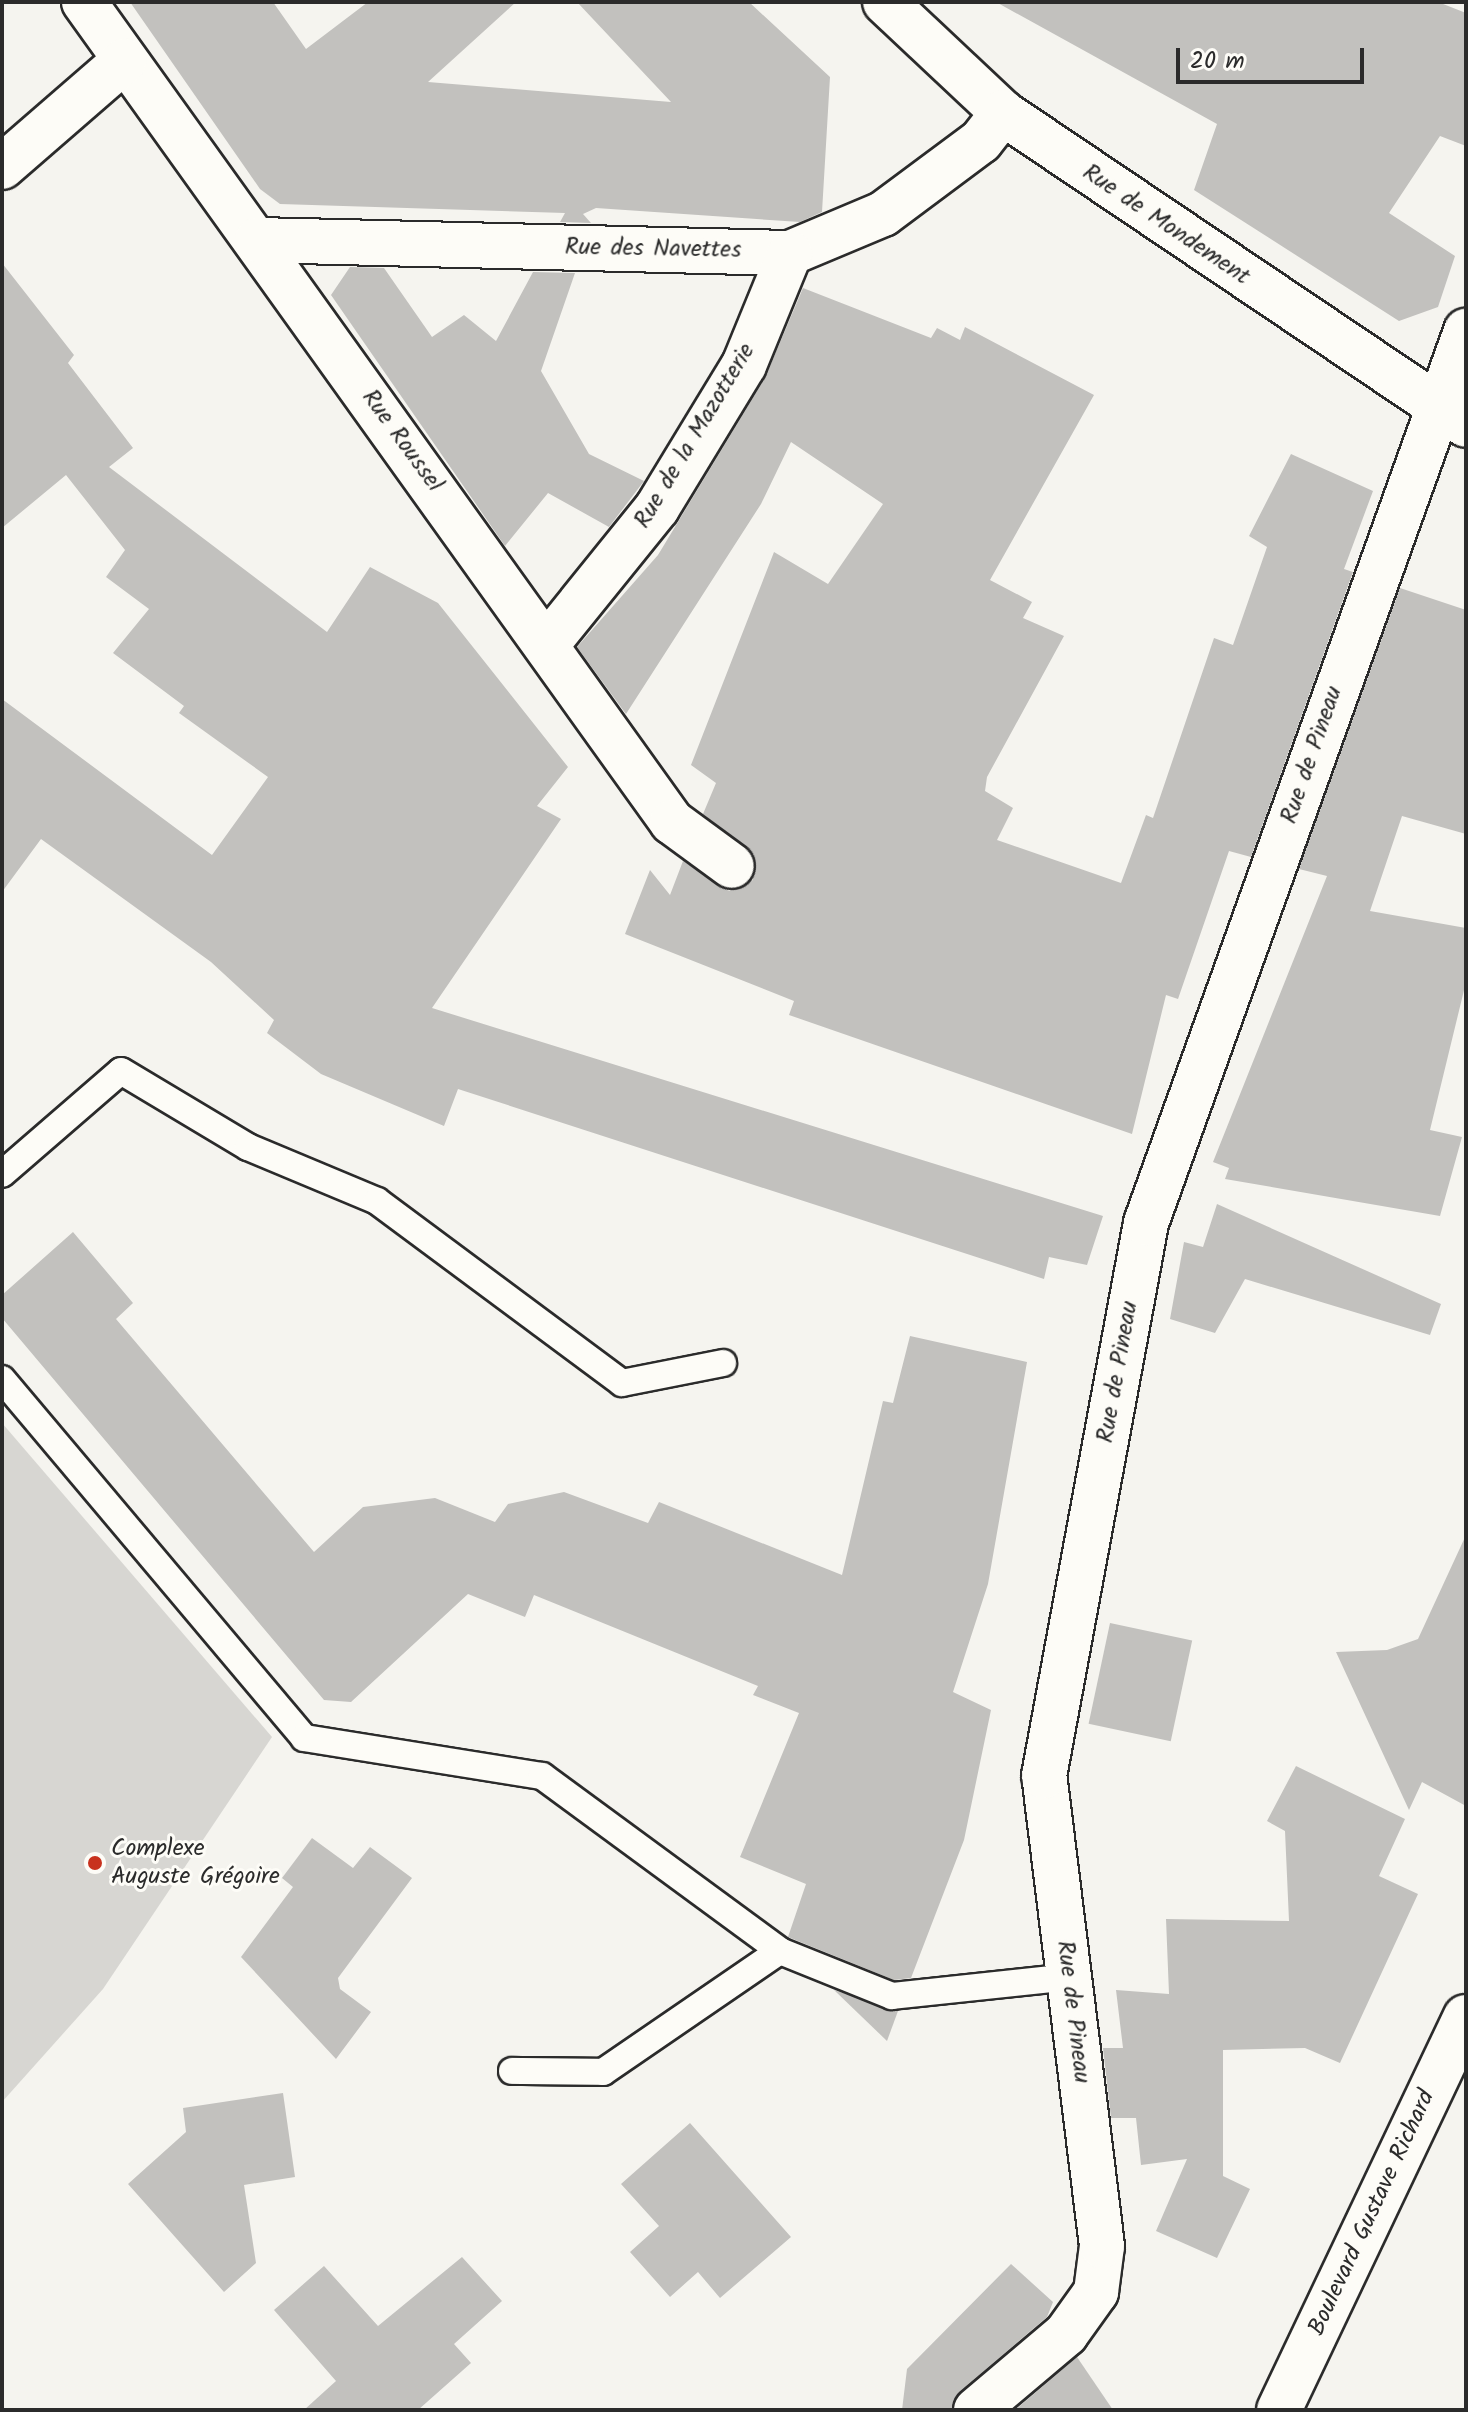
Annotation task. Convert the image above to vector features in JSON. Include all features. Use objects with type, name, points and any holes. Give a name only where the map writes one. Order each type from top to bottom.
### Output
[{"type":"street","name":"Rue Roussel","points":[[84,2],[548,643],[672,822],[732,866]]},
{"type":"street","name":"Rue de Mondement","points":[[885,2],[1003,113],[1450,414]]},
{"type":"street","points":[[2,167],[124,61]]},
{"type":"street","name":"Rue des Navettes","points":[[257,240],[790,253],[883,214],[981,141],[1003,113]]},
{"type":"street","name":"Rue de la Mazotterie","points":[[548,643],[657,508],[744,365],[790,253]]},
{"type":"street","name":"Rue de Pineau","points":[[976,2410],[1066,2334],[1096,2292],[1102,2246],[1044,1776],[1146,1223],[1450,414],[1466,331]]},
{"type":"street","name":"Boulevard Gustave Richard","points":[[1279,2410],[1466,2017]]},
{"type":"lane","points":[[2,1174],[121,1071],[248,1147],[377,1201],[622,1383],[723,1363]]},
{"type":"lane","points":[[2,1379],[304,1738],[542,1776],[780,1951],[892,1996],[1069,1977]]},
{"type":"lane","points":[[512,2071],[603,2072],[780,1951]]},
{"type":"shaded area","name":"Complexe Auguste Grégoire","points":[[2,1423],[272,1737],[103,1989],[2,2102]]},
{"type":"building","points":[[130,2],[273,2],[306,49],[368,2],[516,2],[428,82],[671,102],[577,2],[749,2],[830,77],[822,212],[800,222],[596,208],[583,214],[591,223],[560,222],[565,213],[280,204],[260,189]]},
{"type":"building","points":[[996,2],[1438,2],[1466,13],[1466,146],[1440,136],[1389,213],[1455,256],[1438,307],[1399,321],[1194,190],[1217,124]]},
{"type":"building","points":[[2,263],[74,355],[68,363],[133,448],[109,467],[327,632],[370,567],[438,603],[568,767],[537,806],[561,819],[432,1008],[1103,1216],[1087,1265],[1049,1257],[1044,1279],[458,1089],[444,1126],[321,1074],[267,1033],[274,1020],[211,962],[41,839],[2,892],[2,699],[212,855],[268,777],[179,713],[184,706],[113,653],[149,609],[106,577],[125,550],[66,475],[2,528]]},
{"type":"building","points":[[350,267],[384,268],[432,337],[464,315],[496,341],[533,272],[575,273],[541,371],[589,454],[644,481],[609,527],[548,493],[505,546],[331,295]]},
{"type":"building","points":[[803,288],[931,338],[937,328],[960,340],[965,327],[1094,395],[990,580],[1032,602],[1023,618],[1064,636],[987,777],[985,791],[1013,808],[997,840],[1121,883],[1146,815],[1153,818],[1214,638],[1233,645],[1267,547],[1249,536],[1291,454],[1373,491],[1344,569],[1353,572],[1251,857],[1229,851],[1178,999],[1166,995],[1132,1134],[789,1015],[794,1001],[625,934],[650,870],[670,895],[683,861],[729,891],[753,880],[754,855],[703,814],[716,783],[691,765],[774,552],[828,584],[883,504],[791,442],[761,504],[626,714],[577,647],[658,555],[765,378]]},
{"type":"building","points":[[1400,588],[1466,610],[1466,834],[1402,816],[1370,911],[1466,928],[1466,982],[1430,1130],[1462,1137],[1440,1216],[1225,1179],[1229,1168],[1213,1162],[1327,876],[1299,869]]},
{"type":"building","points":[[1217,1204],[1441,1304],[1430,1335],[1245,1279],[1215,1333],[1170,1319],[1184,1242],[1203,1247]]},
{"type":"building","points":[[73,1232],[133,1303],[116,1319],[314,1552],[363,1507],[435,1498],[495,1522],[508,1504],[564,1492],[648,1523],[659,1502],[842,1575],[883,1401],[893,1403],[910,1336],[1027,1362],[988,1584],[953,1692],[991,1710],[964,1840],[911,1978],[894,1980],[788,1937],[806,1884],[740,1857],[799,1713],[753,1695],[758,1686],[534,1595],[525,1617],[468,1594],[351,1702],[324,1700],[2,1318],[2,1295]]},
{"type":"building","points":[[1466,1535],[1466,1806],[1422,1782],[1409,1810],[1336,1652],[1387,1650],[1418,1639]]},
{"type":"building","points":[[1110,1623],[1192,1640],[1171,1741],[1089,1724]]},
{"type":"building","points":[[1296,1766],[1405,1819],[1379,1876],[1418,1894],[1340,2063],[1305,2048],[1223,2050],[1223,2176],[1250,2189],[1217,2258],[1156,2231],[1187,2159],[1141,2165],[1136,2118],[1111,2118],[1103,2048],[1123,2048],[1116,1990],[1169,1994],[1166,1919],[1289,1921],[1285,1831],[1267,1821]]},
{"type":"building","points":[[312,1838],[353,1868],[370,1847],[412,1878],[338,1978],[340,1989],[371,2012],[336,2059],[241,1957],[293,1887],[282,1878]]},
{"type":"building","points":[[834,1990],[898,2011],[887,2041]]},
{"type":"building","points":[[283,2093],[295,2177],[244,2185],[256,2263],[224,2292],[128,2184],[186,2132],[183,2108]]},
{"type":"building","points":[[690,2123],[791,2237],[720,2298],[698,2272],[670,2297],[630,2252],[659,2226],[621,2184]]},
{"type":"building","points":[[462,2257],[502,2301],[454,2344],[471,2363],[418,2410],[304,2410],[336,2381],[274,2310],[324,2266],[378,2326]]},
{"type":"building","points":[[1011,2264],[1053,2302],[1047,2317],[960,2391],[952,2410],[902,2410],[907,2369]]},
{"type":"building","points":[[1077,2357],[1113,2410],[1015,2410]]},
{"type":"place","name":"Complexe Auguste Grégoire","points":[[95,1863]]}]
